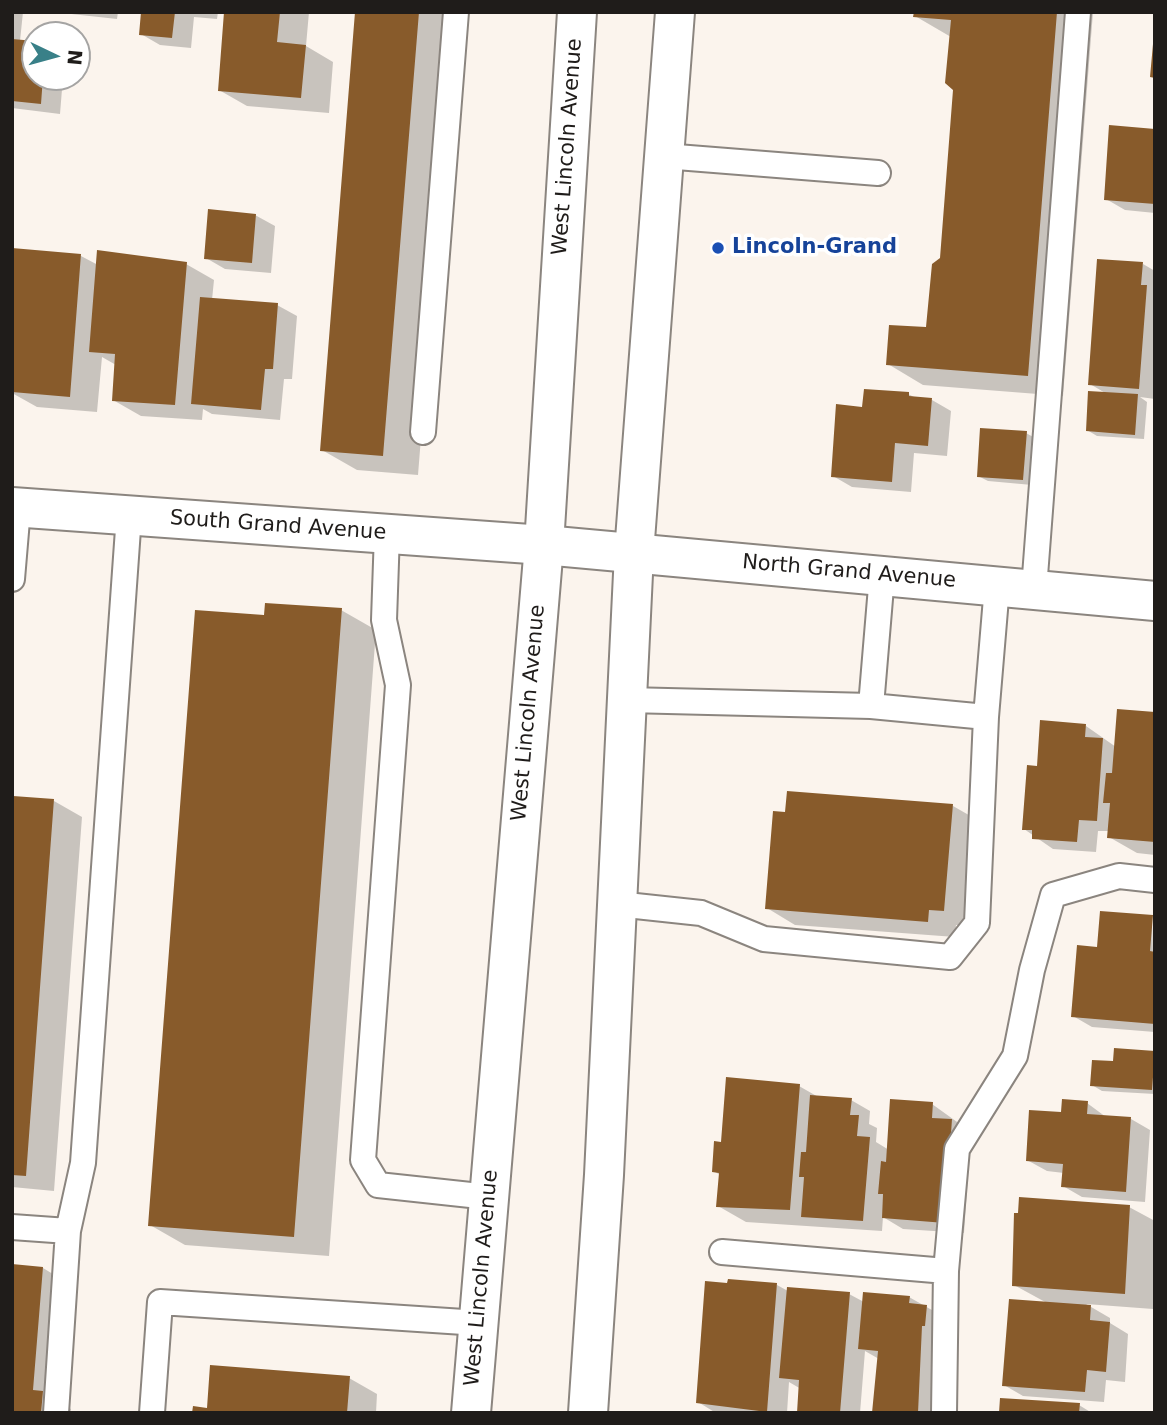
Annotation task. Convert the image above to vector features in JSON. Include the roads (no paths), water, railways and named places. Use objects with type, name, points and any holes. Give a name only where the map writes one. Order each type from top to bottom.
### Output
[{"type":"main road","name":"West Lincoln Avenue","points":[[471,1413],[544,545],[577,12]]},
{"type":"main road","points":[[588,1413],[604,1175],[634,553],[675,12]]},
{"type":"main road","name":"South Grand Avenue","points":[[15,507],[544,545]]},
{"type":"main road","name":"North Grand Avenue","points":[[544,545],[1155,601]]},
{"type":"lane","points":[[423,432],[456,12]]},
{"type":"lane","points":[[1034,589],[1078,12]]},
{"type":"lane","points":[[664,156],[878,173]]},
{"type":"lane","points":[[12,579],[15,507]]},
{"type":"lane","points":[[56,1413],[68,1231],[83,1163],[129,515]]},
{"type":"lane","points":[[387,533],[384,620],[398,685],[363,1160],[378,1185],[489,1197]]},
{"type":"lane","points":[[871,706],[882,575]]},
{"type":"lane","points":[[617,904],[701,913],[764,939],[950,957],[977,923],[986,717],[997,586]]},
{"type":"lane","points":[[627,700],[871,706],[986,717]]},
{"type":"lane","points":[[944,1413],[946,1271],[957,1149],[1015,1056],[1031,971],[1053,895],[1119,876],[1155,880]]},
{"type":"lane","points":[[12,1227],[68,1231]]},
{"type":"lane","points":[[722,1252],[946,1271]]},
{"type":"lane","points":[[152,1413],[160,1303],[479,1323]]},
{"type":"place","name":"Lincoln-Grand","points":[[718,248]]}]
